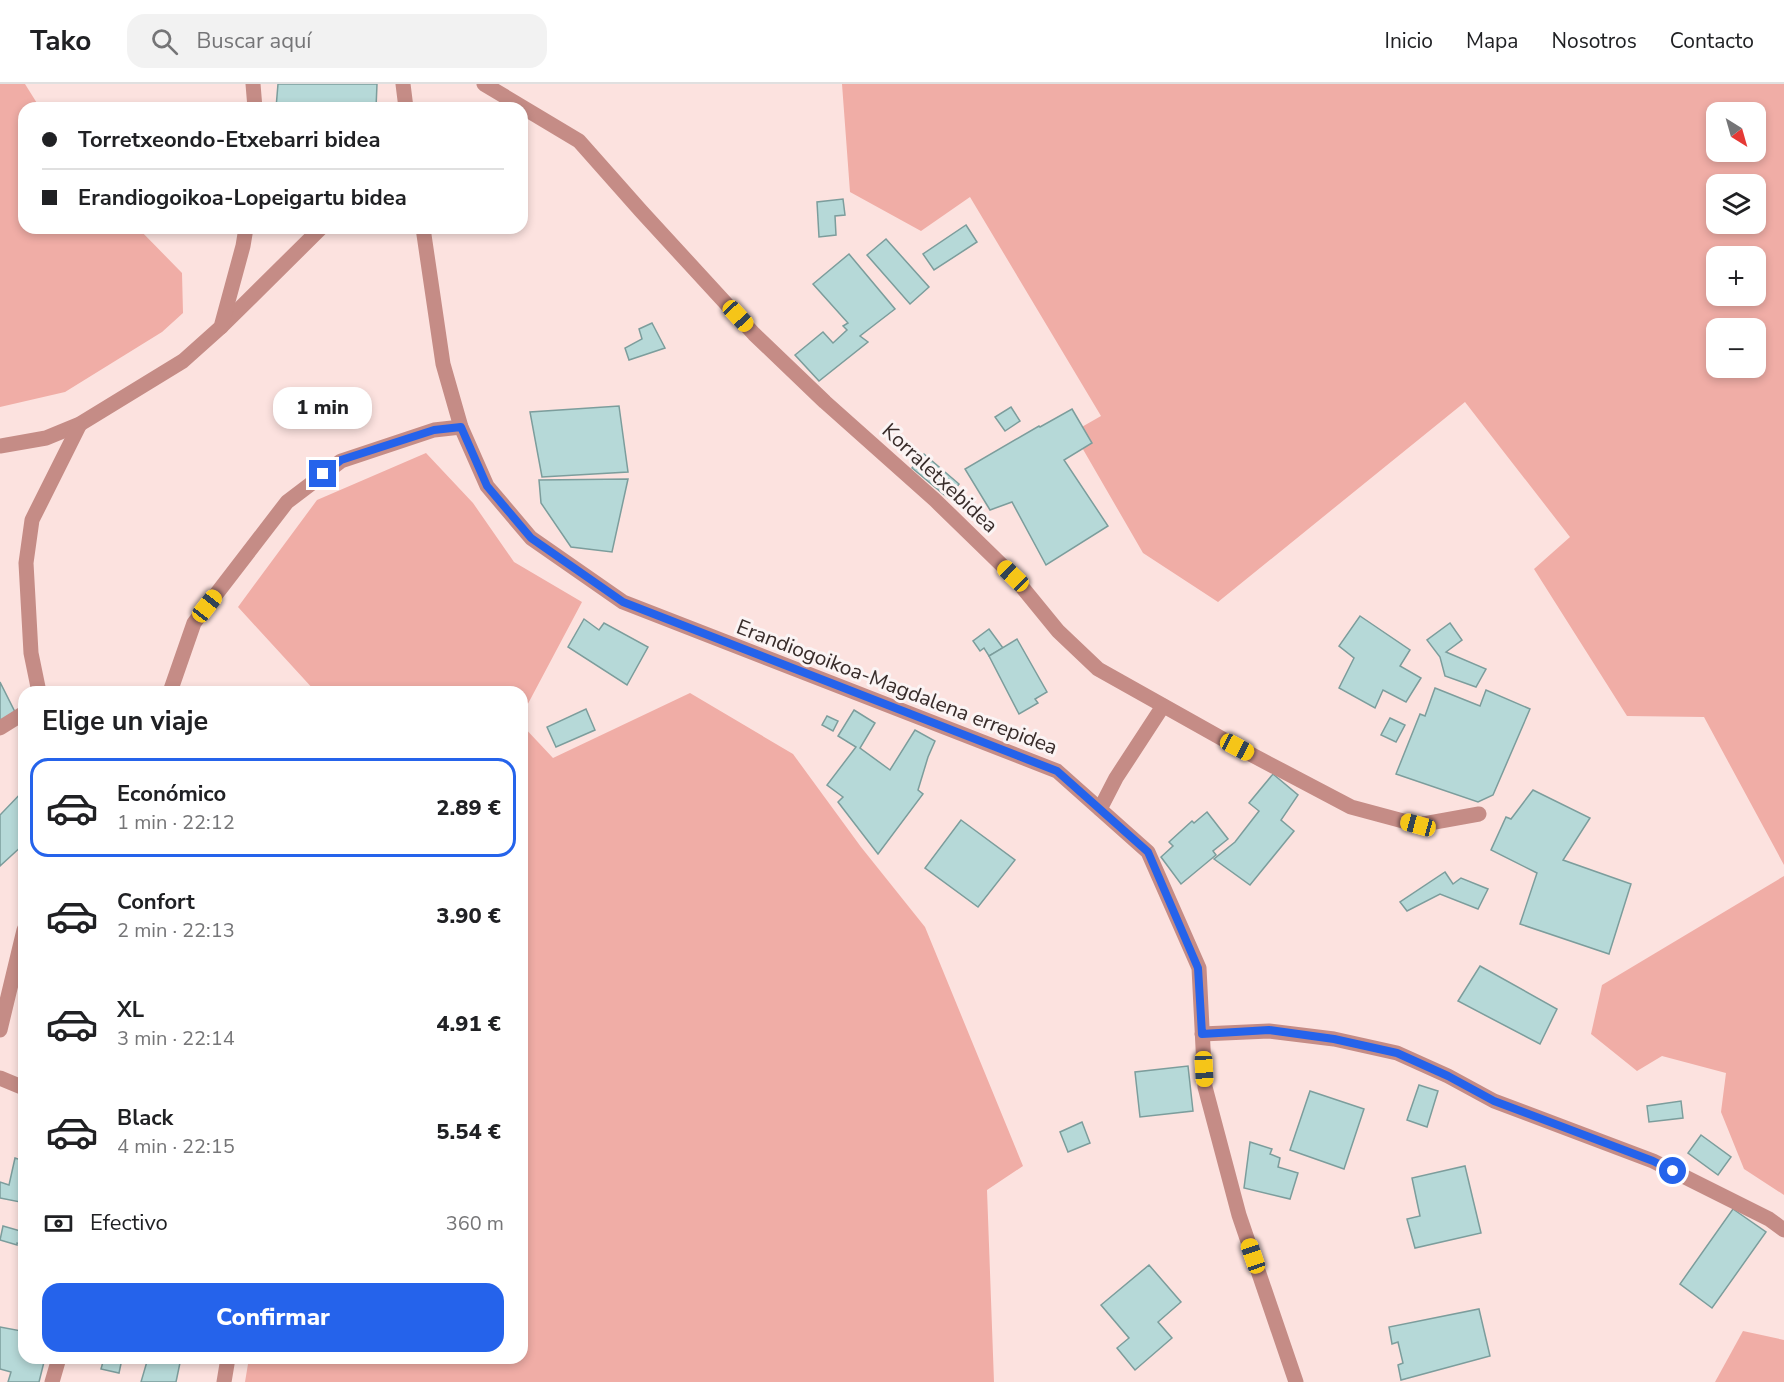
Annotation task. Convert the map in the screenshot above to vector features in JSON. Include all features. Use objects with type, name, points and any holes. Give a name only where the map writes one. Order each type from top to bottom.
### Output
[{"type":"street","points":[[253,84],[254,102]]},
{"type":"street","points":[[403,84],[405,102]]},
{"type":"street","name":"Korraletxebidea","points":[[484,84],[515,102]]},
{"type":"street","name":"Korraletxebidea","points":[[528,110],[579,141],[754,334],[825,402],[935,500],[1013,576],[1058,632],[1098,669],[1351,807],[1418,825],[1479,814]]},
{"type":"street","points":[[221,327],[245,234]]},
{"type":"street","points":[[0,446],[46,438],[80,424],[183,361],[221,327],[315,234]]},
{"type":"street","name":"Erandiogoikoa-Magdalena errepidea","points":[[424,234],[443,364],[461,427],[487,486],[531,538],[623,602],[1057,771],[1148,852],[1198,968],[1205,1087],[1239,1215],[1296,1382]]},
{"type":"street","points":[[38,686],[31,652],[26,563],[32,520],[80,424]]},
{"type":"street","points":[[172,686],[194,623],[287,502],[341,460],[434,430],[461,427]]},
{"type":"street","points":[[1100,809],[1116,778],[1163,706]]},
{"type":"street","points":[[0,728],[18,717]]},
{"type":"street","points":[[0,1030],[18,951]]},
{"type":"street","points":[[1202,1034],[1269,1030],[1334,1039],[1397,1053],[1448,1076],[1494,1101],[1653,1161],[1769,1219],[1784,1230]]},
{"type":"street","points":[[0,1078],[18,1086]]},
{"type":"street","points":[[52,1382],[57,1364]]},
{"type":"street","points":[[224,1382],[227,1364]]},
{"type":"shaded area","points":[[0,84],[25,84],[36,102],[18,102],[18,234],[144,234],[182,273],[183,313],[162,332],[65,392],[0,407]]},
{"type":"shaded area","points":[[842,84],[1784,84],[1784,865],[1704,717],[1627,716],[1534,569],[1570,537],[1465,402],[1218,602],[1143,553],[1073,432],[1101,416],[970,197],[921,231],[850,192]]},
{"type":"shaded area","points":[[426,453],[473,503],[514,562],[582,602],[528,704],[528,686],[310,686],[238,607],[317,500]]},
{"type":"shaded area","points":[[690,693],[793,754],[861,847],[925,927],[1023,1166],[987,1190],[994,1382],[245,1382],[248,1364],[528,1364],[528,731],[553,758]]},
{"type":"shaded area","points":[[1784,876],[1784,1195],[1744,1169],[1721,1112],[1726,1073],[1662,1056],[1637,1071],[1591,1034],[1602,985]]},
{"type":"shaded area","points":[[1743,1331],[1784,1340],[1784,1382],[1715,1382]]},
{"type":"building","points":[[278,84],[377,84],[376,102],[276,102]]},
{"type":"building","points":[[843,199],[845,215],[835,216],[836,235],[819,237],[817,202]]},
{"type":"building","points":[[966,225],[977,242],[934,270],[923,254]]},
{"type":"building","points":[[886,239],[929,287],[910,304],[867,255]]},
{"type":"building","points":[[849,254],[895,309],[860,336],[868,342],[819,381],[795,355],[823,332],[833,343],[847,330],[843,326],[848,323],[813,284]]},
{"type":"building","points":[[652,323],[665,348],[629,360],[625,348],[642,339],[639,329]]},
{"type":"building","points":[[619,406],[628,472],[542,477],[530,412]]},
{"type":"building","points":[[1011,407],[1020,421],[1005,431],[995,417]]},
{"type":"building","points":[[1072,409],[1092,443],[1064,460],[1108,526],[1046,565],[1012,502],[990,510],[965,469]]},
{"type":"building","points":[[924,454],[959,484],[948,498],[912,468]]},
{"type":"building","points":[[628,479],[612,552],[571,547],[541,503],[539,480]]},
{"type":"building","points":[[1360,616],[1410,650],[1400,666],[1421,678],[1406,702],[1383,690],[1375,708],[1339,688],[1354,658],[1339,646]]},
{"type":"building","points":[[584,619],[599,630],[604,623],[648,647],[627,685],[568,647]]},
{"type":"building","points":[[1450,623],[1462,640],[1446,652],[1486,669],[1476,687],[1445,676],[1440,657],[1427,640]]},
{"type":"building","points":[[989,629],[1003,648],[989,656],[984,648],[980,651],[973,641]]},
{"type":"building","points":[[1017,639],[1047,692],[1035,699],[1038,703],[1019,714],[989,656]]},
{"type":"building","points":[[0,682],[17,716],[0,724]]},
{"type":"building","points":[[1435,688],[1480,706],[1486,690],[1530,709],[1493,795],[1478,802],[1396,774],[1420,714],[1425,716]]},
{"type":"building","points":[[586,709],[595,730],[556,747],[547,727]]},
{"type":"building","points":[[854,710],[875,723],[860,748],[890,770],[915,730],[935,741],[918,790],[923,794],[878,854],[838,802],[843,797],[827,785],[856,747],[838,736]]},
{"type":"building","points":[[827,716],[838,721],[833,731],[822,725]]},
{"type":"building","points":[[1390,718],[1405,725],[1396,742],[1381,735]]},
{"type":"building","points":[[1273,774],[1298,795],[1281,820],[1294,831],[1250,885],[1214,859],[1235,842],[1259,811],[1249,803]]},
{"type":"building","points":[[1533,790],[1590,818],[1563,860],[1631,884],[1609,954],[1520,924],[1537,873],[1491,850],[1506,817],[1511,819]]},
{"type":"building","points":[[18,796],[18,850],[0,866],[0,815]]},
{"type":"building","points":[[1207,812],[1228,839],[1213,851],[1216,855],[1181,884],[1161,857],[1173,846],[1169,842],[1192,821],[1194,823]]},
{"type":"building","points":[[961,820],[1015,860],[978,907],[925,868]]},
{"type":"building","points":[[1445,872],[1453,884],[1461,878],[1488,889],[1478,909],[1440,894],[1407,911],[1400,902]]},
{"type":"building","points":[[1480,966],[1557,1009],[1540,1044],[1458,1001]]},
{"type":"building","points":[[1188,1066],[1193,1111],[1140,1117],[1135,1072]]},
{"type":"building","points":[[1419,1085],[1438,1091],[1427,1127],[1407,1120]]},
{"type":"building","points":[[1310,1091],[1364,1109],[1344,1169],[1290,1150]]},
{"type":"building","points":[[1681,1101],[1683,1118],[1649,1122],[1647,1106]]},
{"type":"building","points":[[1082,1122],[1090,1143],[1068,1152],[1060,1132]]},
{"type":"building","points":[[1701,1135],[1731,1157],[1718,1175],[1688,1153]]},
{"type":"building","points":[[1250,1142],[1272,1149],[1270,1154],[1280,1158],[1278,1167],[1298,1173],[1290,1199],[1244,1188]]},
{"type":"building","points":[[15,1158],[18,1159],[18,1202],[0,1198],[0,1182],[9,1185]]},
{"type":"building","points":[[1465,1166],[1481,1233],[1415,1248],[1407,1219],[1420,1216],[1412,1178]]},
{"type":"building","points":[[1733,1209],[1766,1232],[1712,1308],[1680,1284]]},
{"type":"building","points":[[3,1226],[18,1230],[17,1245],[0,1240]]},
{"type":"building","points":[[1149,1265],[1181,1302],[1158,1322],[1172,1338],[1135,1370],[1117,1348],[1129,1338],[1101,1305]]},
{"type":"building","points":[[1479,1309],[1490,1356],[1401,1380],[1398,1365],[1403,1363],[1398,1342],[1392,1344],[1389,1327]]},
{"type":"building","points":[[0,1327],[18,1330],[18,1364],[44,1364],[39,1382],[8,1382],[11,1372],[0,1369]]},
{"type":"building","points":[[102,1364],[121,1364],[119,1373],[101,1369]]},
{"type":"building","points":[[146,1364],[180,1364],[176,1382],[141,1382]]},
{"type":"route","points":[[323,474],[341,460],[434,430],[461,427],[487,486],[531,538],[623,602],[1057,771],[1148,852],[1198,968],[1202,1034],[1269,1030],[1334,1039],[1397,1053],[1448,1076],[1494,1101],[1653,1161],[1673,1171]]}]
